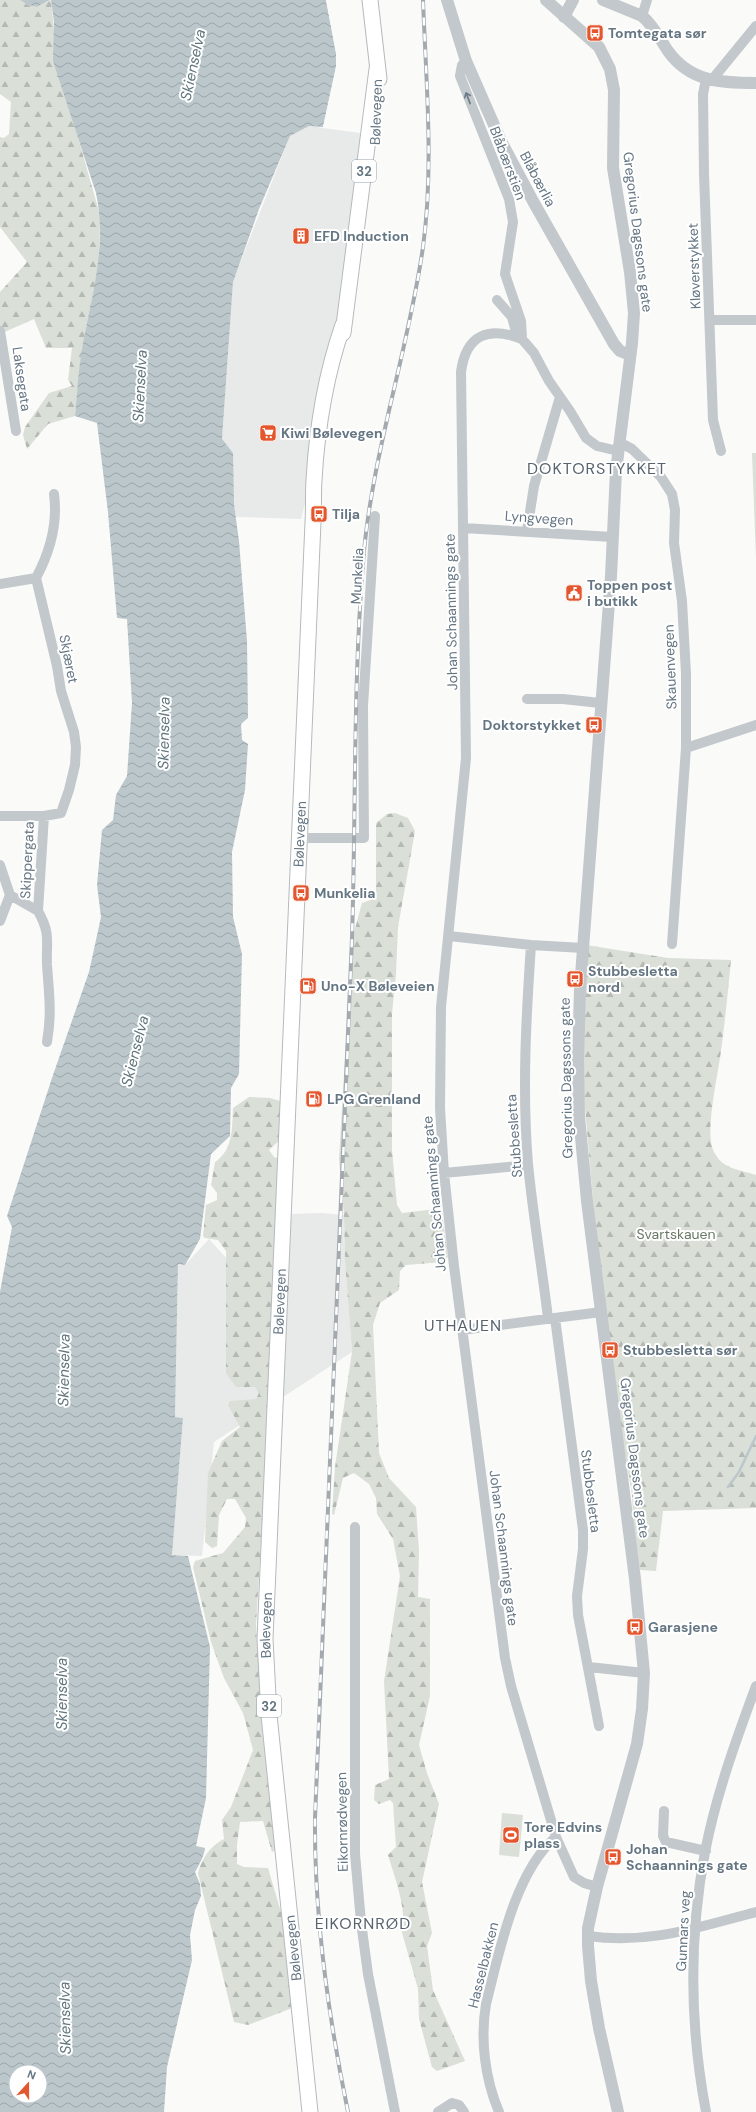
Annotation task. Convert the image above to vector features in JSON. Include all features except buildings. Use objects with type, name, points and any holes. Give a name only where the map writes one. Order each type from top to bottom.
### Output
[{"type":"main road","name":"Bølevegen","points":[[310,2112],[270,1723],[265,1639],[315,490],[341,349],[343,324],[352,273],[358,250],[377,140],[380,88],[369,4]]},
{"type":"street","name":"Blåbærlia","points":[[447,0],[466,61],[501,141],[534,204],[614,344],[620,351],[630,355]]},
{"type":"street","name":"Gregorius Dagssons gate","points":[[546,0],[599,47],[607,62],[612,78],[613,168],[633,295],[633,328],[618,447],[611,576],[600,703],[583,948],[578,1061],[579,1116],[586,1201],[635,1579],[644,1673],[642,1709],[637,1744],[597,1887],[588,1936],[591,1981],[599,2028],[618,2112]]},
{"type":"street","points":[[564,17],[573,0]]},
{"type":"street","points":[[603,0],[642,16],[676,60],[691,72],[708,80],[756,83]]},
{"type":"street","points":[[642,16],[647,0]]},
{"type":"street","points":[[708,80],[756,26]]},
{"type":"street","name":"Blåbærstien","points":[[466,61],[462,65],[460,76],[504,186],[512,213],[512,235],[505,274],[521,321],[518,338]]},
{"type":"street","name":"Kløverstykket","points":[[708,80],[703,103],[713,420],[721,451]]},
{"type":"street","points":[[497,300],[515,324],[518,338],[534,353],[560,397],[591,443],[618,447]]},
{"type":"street","points":[[710,320],[756,320]]},
{"type":"street","name":"Laksegata","points":[[0,331],[16,431]]},
{"type":"street","name":"Johan Schaannings gate","points":[[518,338],[502,333],[485,334],[471,344],[464,356],[460,394],[464,528],[466,758],[441,1014],[440,1108],[444,1173],[462,1330],[505,1658],[511,1686],[556,1836],[574,1877],[584,1883],[597,1887]]},
{"type":"street","points":[[527,531],[534,486],[560,397]]},
{"type":"street","name":"Skauenvegen","points":[[618,447],[632,449],[656,470],[667,485],[674,501],[675,560],[682,601],[686,674],[686,748],[672,944]]},
{"type":"street","points":[[0,584],[36,578],[47,559],[52,542],[56,504],[54,494]]},
{"type":"street","name":"Munkelia","points":[[300,838],[364,838],[364,706],[375,516]]},
{"type":"street","name":"Lyngvegen","points":[[464,528],[612,537]]},
{"type":"street","name":"Skjæret","points":[[36,578],[57,666],[61,691],[74,732],[76,747],[75,765],[63,810],[57,814],[44,816]]},
{"type":"street","points":[[527,699],[563,699],[600,703]]},
{"type":"street","points":[[686,748],[756,724]]},
{"type":"street","name":"Skippergata","points":[[0,816],[44,816],[38,911],[48,933],[47,966],[51,1020],[47,1042]]},
{"type":"street","points":[[0,865],[10,895],[0,921]]},
{"type":"street","points":[[10,895],[38,911]]},
{"type":"street","points":[[449,936],[531,945],[583,948]]},
{"type":"street","name":"Stubbesletta","points":[[531,945],[525,1036],[525,1093],[528,1165],[582,1530],[583,1549],[577,1596],[578,1615],[599,1726]]},
{"type":"street","points":[[444,1173],[528,1165]]},
{"type":"street","points":[[462,1330],[601,1312]]},
{"type":"street","name":"Eikornrødvegen","points":[[355,1527],[355,1854],[361,1922],[368,1974],[395,2112]]},
{"type":"street","points":[[589,1668],[644,1673]]},
{"type":"street","name":"Gunnars veg","points":[[706,2112],[698,2061],[695,2022],[695,1928],[706,1851],[724,1780],[756,1686]]},
{"type":"street","points":[[664,1811],[663,1836],[666,1842],[706,1851]]},
{"type":"street","name":"Hasselbakken","points":[[499,2112],[491,2091],[487,2072],[484,2014],[486,2004],[511,1912],[520,1890],[535,1860],[548,1843],[556,1836]]},
{"type":"street","points":[[588,1936],[626,1940],[649,1938],[756,1912]]},
{"type":"street","points":[[438,2112],[452,2103],[459,2105],[464,2112]]},
{"type":"shaded area","points":[[309,126],[367,134],[344,291],[309,488],[301,519],[236,517],[222,439],[233,281],[290,136]]},
{"type":"shaded area","points":[[322,1213],[344,1215],[345,1261],[352,1352],[214,1442],[202,1556],[172,1555],[183,1418],[175,1417],[178,1264],[185,1265],[209,1239],[228,1260],[277,1265],[291,1214]]},
{"type":"green space","points":[[0,0],[20,0],[28,5],[37,7],[51,0],[55,40],[73,120],[100,215],[99,271],[81,357],[75,416],[48,424],[27,449],[23,435],[25,427],[49,393],[72,386],[68,380],[72,348],[46,348],[34,319],[0,334],[0,292],[27,262],[0,227],[0,137],[4,138],[9,134],[11,102],[0,94]]},
{"type":"green space","points":[[752,453],[756,453],[756,558]]},
{"type":"green space","points":[[395,813],[408,818],[415,831],[398,927],[396,974],[392,1013],[392,1150],[397,1205],[402,1213],[436,1209],[442,1211],[448,1257],[443,1262],[406,1265],[400,1271],[399,1290],[380,1303],[373,1325],[379,1453],[389,1478],[416,1507],[419,1551],[418,1597],[430,1599],[430,1696],[419,1745],[427,1773],[439,1804],[422,1882],[432,1933],[427,1946],[433,1990],[465,2061],[437,2071],[432,2067],[419,2019],[418,1989],[401,1929],[403,1922],[402,1904],[388,1855],[396,1847],[393,1803],[390,1800],[379,1804],[374,1800],[375,1785],[389,1779],[384,1681],[400,1576],[393,1539],[377,1514],[376,1498],[369,1484],[354,1473],[343,1478],[334,1515],[332,1514],[335,1467],[352,1352],[345,1261],[344,1215],[339,1159],[352,940],[362,903],[376,898],[376,823],[387,814]]},
{"type":"green space","name":"Svartskauen","points":[[586,945],[668,958],[731,960],[722,1040],[711,1116],[711,1141],[713,1150],[721,1162],[732,1168],[756,1175],[756,1508],[663,1511],[656,1571],[640,1570],[634,1542],[632,1494],[621,1434],[598,1257],[581,1062]]},
{"type":"green space","points":[[249,1097],[270,1098],[280,1101],[282,1110],[281,1139],[269,1150],[274,1157],[282,1160],[277,1277],[256,1625],[262,1725],[276,1850],[272,1852],[263,1821],[240,1822],[237,1845],[237,1864],[244,1867],[268,1868],[283,1919],[292,2008],[248,2025],[234,2022],[198,1873],[207,1853],[224,1839],[222,1820],[231,1807],[253,1750],[243,1713],[224,1678],[211,1642],[193,1567],[195,1561],[223,1553],[245,1527],[246,1518],[235,1499],[227,1499],[219,1515],[217,1546],[212,1548],[205,1542],[208,1473],[222,1441],[240,1427],[228,1405],[230,1401],[256,1399],[259,1393],[255,1387],[236,1387],[226,1373],[226,1251],[218,1240],[205,1238],[203,1236],[206,1205],[217,1200],[217,1193],[211,1185],[215,1162],[221,1157],[228,1145],[232,1131],[233,1108]]},
{"type":"green space","name":"Tore Edvins plass","points":[[502,1813],[523,1815],[519,1857],[499,1855]]},
{"type":"water","points":[[20,0],[50,0],[37,7],[28,5]]},
{"type":"water","name":"Skienselva","points":[[51,0],[326,0],[336,53],[336,67],[323,127],[309,126],[290,136],[259,209],[233,282],[222,439],[233,453],[234,504],[239,541],[247,641],[248,718],[241,724],[242,740],[248,744],[245,790],[232,852],[233,917],[242,954],[239,1074],[231,1088],[230,1136],[211,1154],[200,1239],[185,1265],[178,1264],[175,1417],[183,1418],[172,1555],[188,1556],[210,1647],[206,1798],[196,1846],[205,1848],[205,1851],[195,1872],[200,1884],[201,1896],[195,1910],[190,1935],[192,1960],[167,2067],[164,2112],[0,2112],[0,1292],[12,1227],[7,1216],[53,1075],[89,972],[101,917],[97,885],[102,830],[113,820],[116,795],[127,776],[132,703],[127,619],[117,618],[108,512],[97,423],[75,416],[81,355],[99,255],[99,214],[96,193],[53,61],[54,22]]},
{"type":"pier","points":[[326,0],[328,0],[331,10],[338,53],[338,66],[325,127],[323,127],[336,67],[336,53]]},
{"type":"waterway","points":[[728,1487],[739,1472],[756,1436]]},
{"type":"railway","points":[[348,2112],[334,2039],[324,1966],[317,1892],[315,1818],[352,938],[356,703],[360,610],[367,523],[423,247],[429,155],[423,0]]},
{"type":"place","name":"Tomtegata sør","points":[[595,33]]},
{"type":"place","name":"EFD Induction","points":[[301,236]]},
{"type":"place","name":"Kiwi Bølevegen","points":[[268,433]]},
{"type":"place","name":"Tilja","points":[[319,514]]},
{"type":"place","name":"Toppen post i butikk","points":[[574,593]]},
{"type":"place","name":"Doktorstykket","points":[[594,725]]},
{"type":"place","name":"Munkelia","points":[[301,893]]},
{"type":"place","name":"Stubbesletta nord","points":[[575,979]]},
{"type":"place","name":"Uno-X Bøleveien","points":[[308,986]]},
{"type":"place","name":"LPG Grenland","points":[[314,1099]]},
{"type":"place","name":"Stubbesletta sør","points":[[610,1350]]},
{"type":"place","name":"Garasjene","points":[[635,1627]]},
{"type":"place","name":"Tore Edvins plass","points":[[511,1835]]},
{"type":"place","name":"Johan Schaannings gate","points":[[613,1857]]},
{"type":"district","name":"DOKTORSTYKKET","points":[[597,468]]},
{"type":"district","name":"UTHAUEN","points":[[463,1325]]},
{"type":"district","name":"EIKORNRØD","points":[[363,1923]]}]
